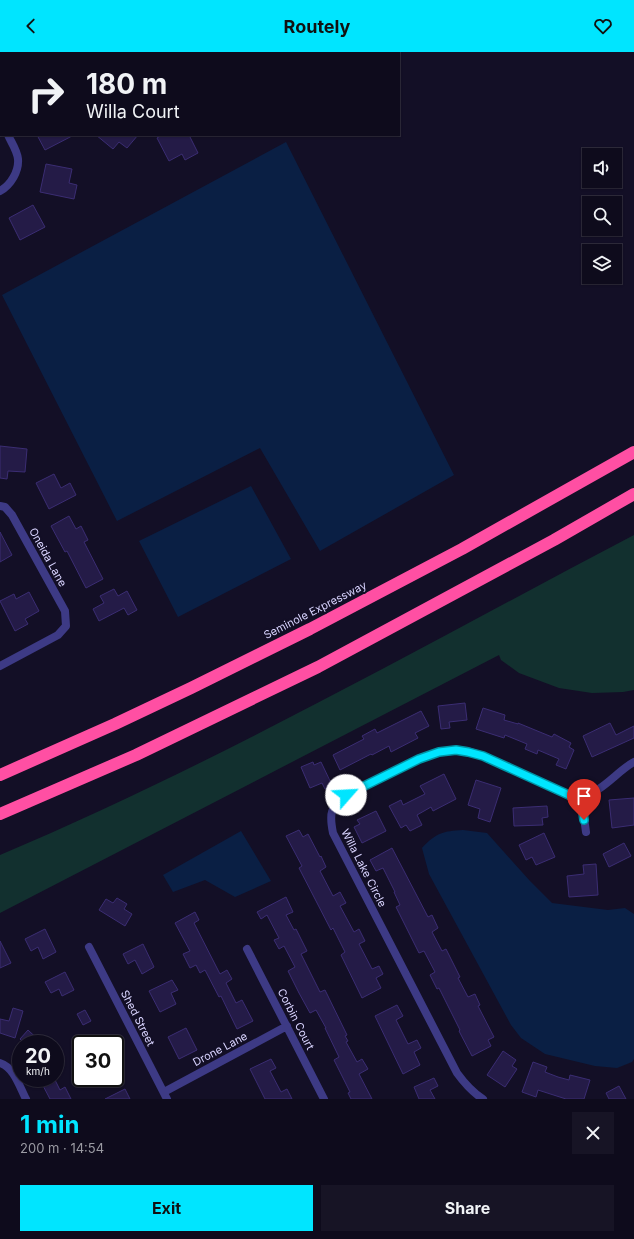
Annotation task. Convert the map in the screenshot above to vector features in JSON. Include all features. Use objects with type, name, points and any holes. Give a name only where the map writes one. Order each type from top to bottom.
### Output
[{"type":"highway","name":"Seminole Expressway","points":[[0,775],[115,724],[310,629],[462,549],[634,452]]},
{"type":"highway","points":[[0,814],[136,755],[318,667],[554,540],[634,494]]},
{"type":"street","points":[[0,190],[10,182],[17,171],[18,158],[8,136]]},
{"type":"street","name":"Oneida Lane","points":[[0,506],[5,507],[16,522],[64,611],[66,626],[58,635],[0,666]]},
{"type":"street","name":"Willa Lake Circle","points":[[483,1099],[466,1087],[457,1073],[333,833],[330,819],[332,809],[346,795],[419,759],[439,752],[456,750],[483,756],[571,796],[581,796]]},
{"type":"street","points":[[586,832],[581,796],[590,794],[600,788],[634,762]]},
{"type":"street","name":"Shed Street","points":[[89,947],[166,1095]]},
{"type":"street","name":"Corbin Court","points":[[247,949],[324,1099]]},
{"type":"street","name":"Drone Lane","points":[[166,1095],[287,1026]]},
{"type":"street","points":[[0,1063],[12,1071],[26,1099]]},
{"type":"green space","points":[[634,535],[634,690],[623,692],[592,693],[559,688],[519,673],[501,660],[499,655],[0,913],[0,855],[162,782],[320,702]]},
{"type":"water","points":[[286,142],[454,475],[320,551],[260,448],[117,521],[2,295]]},
{"type":"water","points":[[251,486],[291,559],[178,617],[139,541]]},
{"type":"water","points":[[463,830],[487,833],[552,903],[608,910],[625,908],[634,914],[634,1059],[632,1062],[617,1068],[595,1066],[545,1054],[521,1038],[511,1025],[429,874],[422,848],[440,834],[450,831]]},
{"type":"water","points":[[241,831],[271,881],[235,897],[205,880],[173,892],[163,875]]},
{"type":"building","points":[[38,136],[72,136],[45,150]]},
{"type":"building","points":[[97,136],[137,136],[127,148],[119,142],[113,149]]},
{"type":"building","points":[[160,136],[190,136],[198,153],[185,160],[182,154],[169,161],[157,138]]},
{"type":"building","points":[[46,164],[72,169],[69,183],[77,185],[74,199],[40,192]]},
{"type":"building","points":[[33,205],[45,227],[20,240],[9,218]]},
{"type":"building","points":[[0,446],[27,449],[25,472],[8,471],[7,479],[0,478]]},
{"type":"building","points":[[54,474],[61,488],[70,483],[76,495],[49,509],[36,483]]},
{"type":"building","points":[[69,516],[76,529],[81,526],[88,540],[84,542],[103,579],[86,588],[67,551],[65,552],[51,526]]},
{"type":"building","points":[[0,532],[12,555],[0,562]]},
{"type":"building","points":[[114,589],[118,596],[127,591],[137,610],[128,615],[124,608],[99,621],[93,609],[104,603],[100,596]]},
{"type":"building","points":[[29,592],[39,611],[25,619],[28,624],[15,631],[0,601],[14,594],[16,599]]},
{"type":"building","points":[[465,703],[467,720],[449,722],[450,728],[441,729],[438,706]]},
{"type":"building","points":[[483,708],[505,715],[504,720],[518,723],[552,737],[554,734],[571,743],[569,747],[574,750],[566,769],[556,765],[559,759],[538,750],[537,754],[525,749],[527,744],[505,735],[504,738],[476,729]]},
{"type":"building","points":[[421,711],[429,726],[415,733],[418,738],[391,752],[389,746],[340,770],[333,755],[364,739],[362,736],[375,729],[377,733]]},
{"type":"building","points":[[610,723],[616,735],[634,726],[634,738],[592,757],[583,736]]},
{"type":"building","points":[[313,762],[314,765],[321,762],[332,785],[325,789],[322,783],[310,788],[301,767]]},
{"type":"building","points":[[444,774],[456,799],[433,811],[431,807],[417,815],[422,825],[410,831],[406,825],[401,828],[389,806],[401,800],[403,805],[425,794],[420,786]]},
{"type":"building","points":[[476,780],[501,788],[490,822],[478,818],[480,809],[468,805]]},
{"type":"building","points":[[634,798],[634,825],[612,828],[609,800]]},
{"type":"building","points":[[547,806],[548,817],[542,818],[543,825],[514,826],[513,808]]},
{"type":"building","points":[[376,811],[386,831],[362,843],[354,827],[360,824],[357,820]]},
{"type":"building","points":[[299,830],[303,837],[308,834],[320,857],[321,856],[326,867],[320,871],[333,896],[340,892],[346,903],[340,906],[354,932],[359,929],[365,941],[359,944],[372,969],[379,966],[383,974],[376,978],[381,988],[362,998],[341,955],[345,952],[333,928],[331,930],[299,868],[302,866],[286,836]]},
{"type":"building","points":[[544,833],[555,857],[536,865],[532,857],[526,860],[519,845]]},
{"type":"building","points":[[624,843],[631,856],[609,867],[603,854]]},
{"type":"building","points":[[392,848],[428,917],[432,915],[438,928],[432,932],[442,951],[446,949],[468,997],[475,994],[480,1005],[478,1006],[494,1037],[488,1040],[491,1046],[472,1056],[439,988],[437,989],[430,975],[435,972],[424,951],[419,953],[396,907],[400,905],[383,868],[376,871],[370,860]]},
{"type":"building","points":[[596,864],[598,895],[569,897],[567,876],[584,874],[583,865]]},
{"type":"building","points":[[286,897],[293,912],[286,915],[294,930],[296,929],[307,951],[301,954],[320,992],[325,990],[347,1035],[345,1036],[348,1041],[346,1042],[357,1062],[362,1059],[368,1069],[359,1074],[372,1099],[351,1099],[348,1093],[350,1092],[334,1060],[339,1057],[326,1028],[316,1010],[310,1013],[299,993],[288,971],[295,967],[284,946],[279,949],[274,940],[279,938],[267,915],[261,919],[257,912]]},
{"type":"building","points":[[117,898],[127,904],[124,909],[132,914],[125,926],[99,910],[106,899],[113,903]]},
{"type":"building","points":[[195,912],[199,920],[194,923],[220,974],[227,970],[232,979],[226,983],[236,1003],[242,1000],[253,1021],[237,1029],[221,996],[219,997],[205,970],[200,973],[196,965],[190,968],[183,954],[190,951],[175,923]]},
{"type":"building","points":[[45,929],[56,952],[43,959],[38,947],[31,951],[25,939]]},
{"type":"building","points":[[0,941],[11,963],[0,968]]},
{"type":"building","points":[[143,944],[154,967],[142,974],[135,960],[128,964],[123,954]]},
{"type":"building","points":[[65,972],[74,990],[62,996],[59,989],[51,993],[45,982]]},
{"type":"building","points":[[172,980],[178,990],[171,993],[176,1004],[160,1012],[149,991]]},
{"type":"building","points":[[397,1005],[403,1016],[396,1020],[408,1044],[417,1040],[421,1048],[414,1052],[420,1065],[403,1074],[375,1016]]},
{"type":"building","points":[[13,1008],[23,1011],[16,1035],[12,1035],[12,1037],[0,1033],[0,1019],[9,1021]]},
{"type":"building","points":[[85,1010],[91,1021],[83,1025],[77,1014]]},
{"type":"building","points":[[186,1028],[197,1050],[179,1059],[168,1037]]},
{"type":"building","points":[[28,1030],[33,1035],[24,1035]]},
{"type":"building","points":[[503,1051],[516,1060],[512,1066],[517,1069],[505,1087],[487,1075]]},
{"type":"building","points":[[271,1059],[276,1068],[270,1071],[281,1092],[287,1089],[292,1099],[265,1099],[250,1069]]},
{"type":"building","points":[[533,1062],[547,1067],[545,1072],[558,1077],[569,1080],[570,1075],[590,1080],[584,1099],[566,1099],[538,1090],[536,1097],[522,1092]]},
{"type":"building","points":[[434,1078],[438,1086],[430,1090],[435,1099],[419,1099],[414,1087]]},
{"type":"building","points":[[619,1086],[626,1099],[609,1099],[606,1093]]},
{"type":"building","points":[[44,1087],[58,1087],[60,1090],[65,1087],[71,1099],[50,1099]]},
{"type":"building","points":[[125,1089],[130,1099],[105,1099]]},
{"type":"route","points":[[346,795],[419,759],[439,752],[456,750],[483,756],[571,796],[581,796],[584,820]]}]
